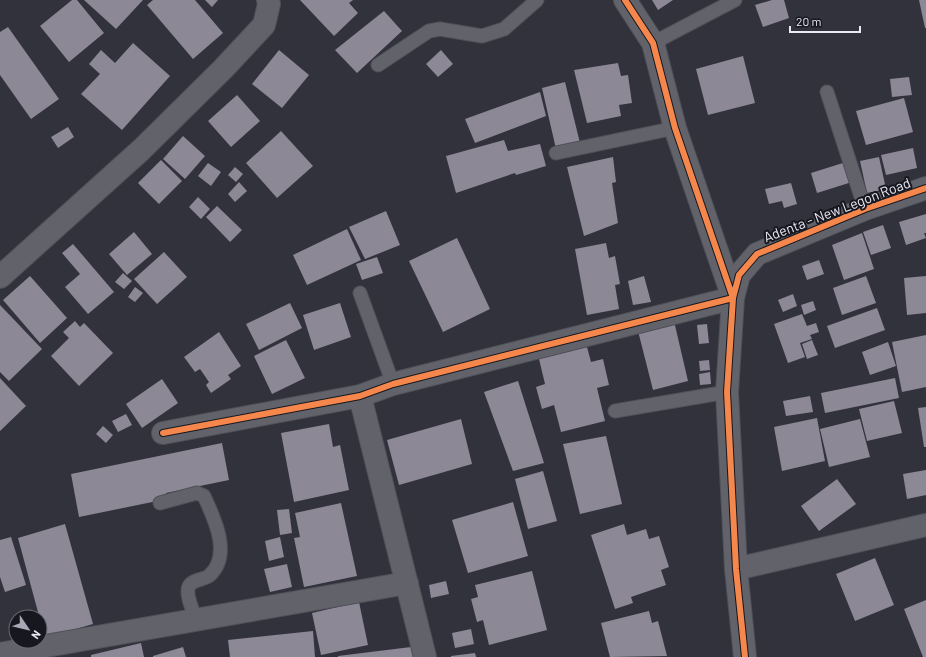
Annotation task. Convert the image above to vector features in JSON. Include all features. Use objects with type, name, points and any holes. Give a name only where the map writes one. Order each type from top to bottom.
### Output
[{"type":"street","points":[[0,277],[141,150],[223,69],[264,25],[269,4],[268,0]]},
{"type":"street","points":[[625,0],[653,43],[675,128],[733,298],[727,392],[736,569],[745,657]]},
{"type":"street","name":"Adenta - New Legon Road","points":[[733,298],[739,275],[757,254],[865,209],[926,188]]},
{"type":"street","points":[[163,432],[360,396],[393,384],[733,298]]},
{"type":"street","points":[[360,396],[425,657]]},
{"type":"street","points":[[736,569],[926,525]]},
{"type":"street","points":[[0,654],[407,583]]},
{"type":"lane","points":[[378,65],[429,31],[440,29],[482,36],[504,29],[537,0]]},
{"type":"lane","points":[[653,43],[735,0]]},
{"type":"lane","points":[[826,92],[865,209]]},
{"type":"lane","points":[[556,153],[675,128]]},
{"type":"lane","points":[[360,293],[393,384]]},
{"type":"lane","points":[[615,410],[727,392]]},
{"type":"lane","points":[[160,503],[197,493],[204,496],[221,541],[218,564],[214,570],[209,576],[193,582],[189,586],[187,592],[196,619]]},
{"type":"building","points":[[72,0],[77,0],[104,33],[69,62],[40,26]]},
{"type":"building","points":[[84,0],[143,0],[116,29]]},
{"type":"building","points":[[153,0],[195,0],[223,33],[193,59],[147,5]]},
{"type":"building","points":[[205,0],[218,0],[212,7]]},
{"type":"building","points":[[300,0],[353,0],[349,3],[358,13],[334,36]]},
{"type":"building","points":[[652,0],[673,0],[658,10]]},
{"type":"building","points":[[772,0],[784,0],[789,18],[763,27],[755,5]]},
{"type":"building","points":[[919,0],[926,0],[926,28],[925,28]]},
{"type":"building","points":[[384,11],[402,31],[357,73],[335,50]]},
{"type":"building","points":[[8,27],[59,99],[31,119],[0,75],[0,32]]},
{"type":"building","points":[[133,43],[170,76],[122,130],[81,94],[100,74],[89,64],[101,50],[115,63]]},
{"type":"building","points":[[279,50],[309,75],[282,108],[252,84]]},
{"type":"building","points":[[441,50],[453,64],[438,77],[426,64]]},
{"type":"building","points":[[743,56],[755,103],[708,115],[696,69]]},
{"type":"building","points":[[618,63],[621,76],[628,75],[632,103],[619,105],[621,116],[587,123],[574,70]]},
{"type":"building","points":[[909,77],[912,95],[892,97],[890,79]]},
{"type":"building","points":[[565,82],[580,143],[556,149],[542,88]]},
{"type":"building","points":[[540,92],[546,116],[475,143],[465,119]]},
{"type":"building","points":[[237,95],[260,121],[231,147],[208,121]]},
{"type":"building","points":[[904,98],[913,132],[866,145],[856,111]]},
{"type":"building","points":[[68,127],[74,137],[58,148],[51,137]]},
{"type":"building","points":[[281,131],[313,166],[277,198],[246,163]]},
{"type":"building","points":[[183,136],[205,156],[185,179],[163,159]]},
{"type":"building","points":[[504,140],[508,151],[540,144],[546,166],[516,175],[515,173],[456,193],[446,156]]},
{"type":"building","points":[[913,148],[917,168],[886,175],[881,155]]},
{"type":"building","points":[[613,157],[616,182],[612,183],[618,223],[584,236],[567,167]]},
{"type":"building","points":[[879,157],[886,189],[867,193],[860,161]]},
{"type":"building","points":[[161,160],[182,181],[159,204],[138,183]]},
{"type":"building","points":[[846,162],[852,182],[817,193],[811,173]]},
{"type":"building","points":[[208,163],[221,172],[211,186],[198,176]]},
{"type":"building","points":[[235,167],[243,174],[236,182],[228,175]]},
{"type":"building","points":[[239,182],[247,191],[235,202],[228,194]]},
{"type":"building","points":[[791,183],[797,204],[784,208],[782,201],[769,204],[765,189]]},
{"type":"building","points":[[198,197],[210,209],[201,219],[189,207]]},
{"type":"building","points":[[217,206],[242,230],[230,242],[206,217]]},
{"type":"building","points":[[386,211],[400,245],[365,259],[349,227]]},
{"type":"building","points":[[926,214],[926,233],[924,233],[926,238],[906,245],[899,222]]},
{"type":"building","points":[[883,225],[891,248],[871,255],[863,232]]},
{"type":"building","points":[[347,229],[361,260],[307,285],[293,255]]},
{"type":"building","points":[[134,232],[152,254],[127,275],[109,254]]},
{"type":"building","points":[[862,233],[874,269],[844,280],[832,245]]},
{"type":"building","points":[[457,238],[490,309],[443,332],[409,261]]},
{"type":"building","points":[[606,243],[609,258],[615,256],[620,284],[615,285],[619,309],[587,315],[575,249]]},
{"type":"building","points":[[73,244],[114,292],[88,314],[65,287],[80,274],[62,253]]},
{"type":"building","points":[[164,252],[187,277],[157,304],[134,279]]},
{"type":"building","points":[[377,257],[383,273],[362,280],[356,264]]},
{"type":"building","points":[[819,260],[824,274],[807,280],[802,266]]},
{"type":"building","points":[[123,273],[132,281],[124,289],[115,282]]},
{"type":"building","points":[[30,276],[67,318],[40,343],[3,300]]},
{"type":"building","points":[[644,276],[651,302],[633,305],[628,281]]},
{"type":"building","points":[[866,276],[876,303],[842,315],[833,288]]},
{"type":"building","points":[[926,276],[926,313],[907,315],[904,278]]},
{"type":"building","points":[[135,287],[143,293],[135,302],[128,297]]},
{"type":"building","points":[[793,294],[797,306],[783,312],[778,300]]},
{"type":"building","points":[[813,301],[816,310],[804,315],[801,305]]},
{"type":"building","points":[[290,303],[302,328],[259,350],[246,324]]},
{"type":"building","points":[[340,303],[351,337],[314,350],[303,315]]},
{"type":"building","points":[[0,305],[42,349],[9,381],[0,372]]},
{"type":"building","points":[[877,308],[885,330],[835,348],[827,326]]},
{"type":"building","points":[[802,314],[807,326],[816,323],[819,332],[810,335],[812,339],[800,343],[805,357],[788,363],[774,324]]},
{"type":"building","points":[[75,321],[80,327],[84,323],[113,353],[79,386],[51,356],[69,338],[63,332]]},
{"type":"building","points":[[674,321],[688,381],[653,390],[638,331]]},
{"type":"building","points":[[707,324],[709,343],[699,344],[697,325]]},
{"type":"building","points":[[219,332],[241,366],[228,375],[231,379],[211,393],[206,385],[209,382],[200,369],[195,372],[184,357]]},
{"type":"building","points":[[926,335],[926,387],[902,392],[892,342]]},
{"type":"building","points":[[286,340],[305,378],[272,394],[254,356]]},
{"type":"building","points":[[812,340],[818,355],[807,359],[802,344]]},
{"type":"building","points":[[888,342],[896,366],[870,375],[862,352]]},
{"type":"building","points":[[587,347],[591,362],[603,359],[609,385],[597,388],[605,421],[561,432],[554,405],[542,409],[536,387],[545,384],[539,359]]},
{"type":"building","points":[[709,360],[710,370],[700,371],[699,361]]},
{"type":"building","points":[[710,372],[711,384],[700,385],[699,374]]},
{"type":"building","points":[[0,378],[26,406],[0,431]]},
{"type":"building","points":[[895,378],[899,398],[825,413],[821,393]]},
{"type":"building","points":[[162,379],[178,403],[142,428],[126,404]]},
{"type":"building","points":[[518,381],[544,463],[513,471],[484,392]]},
{"type":"building","points":[[810,396],[813,412],[786,416],[783,401]]},
{"type":"building","points":[[894,401],[902,433],[867,441],[859,409]]},
{"type":"building","points":[[926,407],[926,447],[924,447],[918,408]]},
{"type":"building","points":[[126,414],[132,425],[118,432],[112,421]]},
{"type":"building","points":[[817,418],[825,461],[782,471],[774,427]]},
{"type":"building","points":[[461,419],[472,464],[399,485],[387,440]]},
{"type":"building","points":[[860,419],[870,457],[829,467],[820,429]]},
{"type":"building","points":[[329,424],[333,447],[340,445],[349,490],[294,502],[281,433]]},
{"type":"building","points":[[103,426],[113,435],[106,443],[96,434]]},
{"type":"building","points":[[606,436],[622,504],[580,514],[563,444]]},
{"type":"building","points":[[222,443],[229,480],[166,493],[167,499],[79,517],[71,474]]},
{"type":"building","points":[[926,470],[926,495],[907,499],[903,474]]},
{"type":"building","points":[[543,471],[557,521],[528,529],[515,479]]},
{"type":"building","points":[[837,479],[856,504],[819,531],[801,506]]},
{"type":"building","points":[[513,502],[528,556],[468,573],[452,520]]},
{"type":"building","points":[[341,503],[357,576],[304,587],[294,538],[300,537],[295,513]]},
{"type":"building","points":[[289,509],[292,533],[280,535],[277,510]]},
{"type":"building","points":[[65,524],[93,624],[48,637],[48,609],[37,609],[18,538]]},
{"type":"building","points":[[624,524],[627,535],[646,529],[649,539],[659,536],[669,567],[661,570],[666,585],[631,597],[633,603],[615,609],[591,535]]},
{"type":"building","points":[[11,537],[26,585],[5,592],[0,577],[0,540]]},
{"type":"building","points":[[280,537],[284,557],[269,561],[265,541]]},
{"type":"building","points":[[875,558],[894,605],[855,621],[836,574]]},
{"type":"building","points":[[287,564],[292,587],[270,592],[264,569]]},
{"type":"building","points":[[532,571],[547,630],[489,645],[483,620],[477,622],[471,599],[478,597],[475,585]]},
{"type":"building","points":[[446,581],[449,594],[431,598],[429,585]]},
{"type":"building","points":[[926,600],[926,657],[923,657],[904,609]]},
{"type":"building","points":[[359,602],[368,645],[321,655],[312,613]]},
{"type":"building","points":[[649,611],[652,623],[658,621],[667,656],[610,657],[601,623]]},
{"type":"building","points":[[471,629],[474,644],[455,648],[452,633]]},
{"type":"building","points":[[313,631],[315,657],[230,657],[228,640]]},
{"type":"building","points":[[141,643],[144,657],[91,657],[91,655]]},
{"type":"building","points":[[183,647],[186,657],[153,657],[153,656]]},
{"type":"building","points":[[411,647],[413,657],[338,657],[338,656]]},
{"type":"building","points":[[475,653],[476,657],[451,657],[451,656]]},
{"type":"cycle path","points":[[163,433],[360,396],[393,384],[733,298],[675,128],[653,43],[625,0]]},
{"type":"cycle path","points":[[745,657],[736,569],[727,392],[733,298],[739,275],[757,254],[865,209],[926,188]]}]
